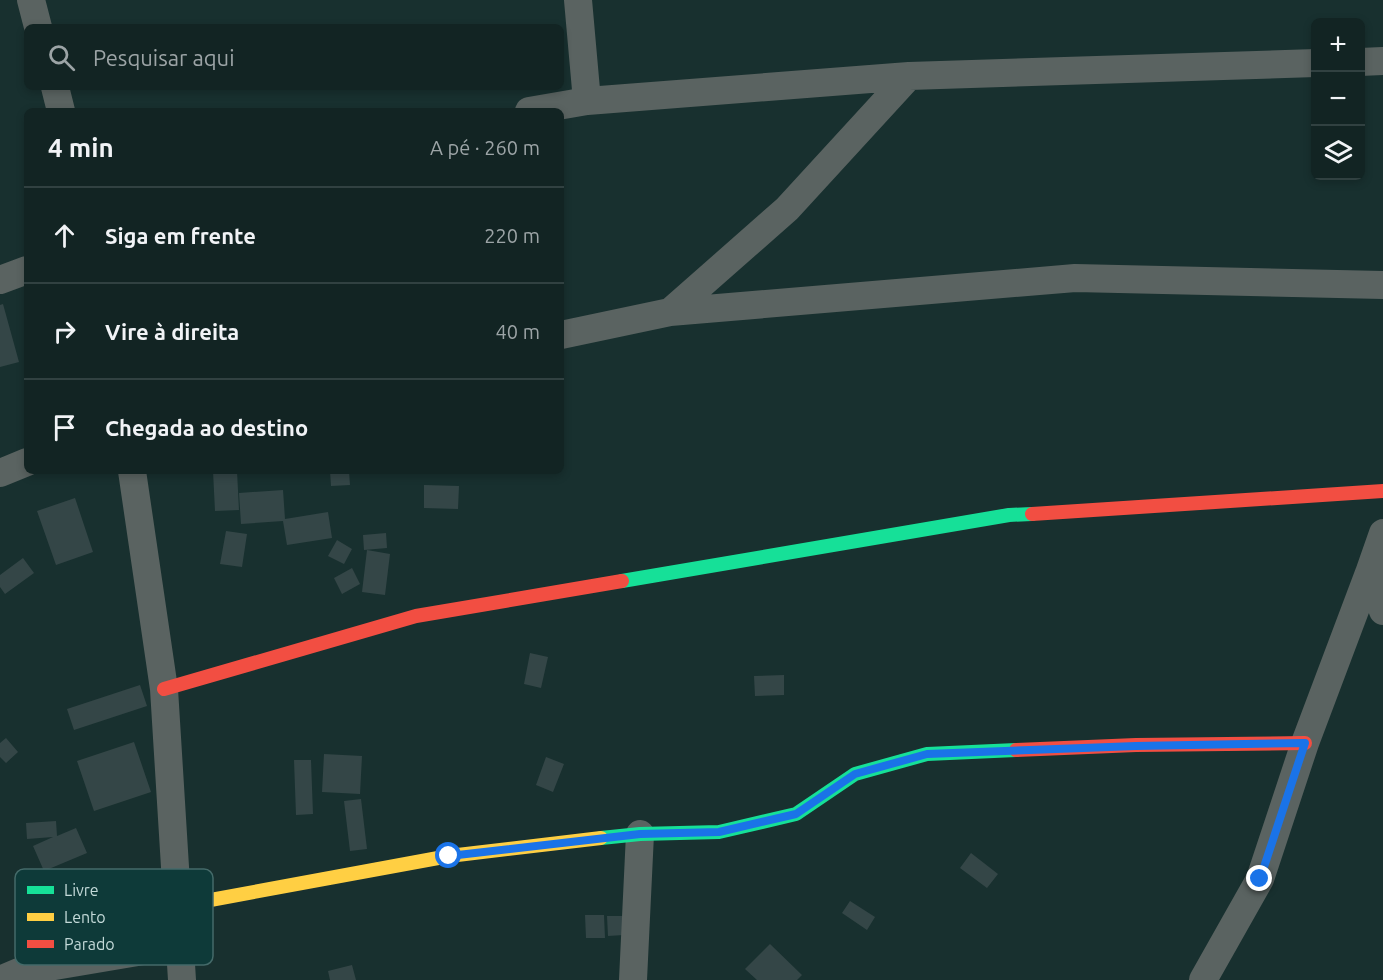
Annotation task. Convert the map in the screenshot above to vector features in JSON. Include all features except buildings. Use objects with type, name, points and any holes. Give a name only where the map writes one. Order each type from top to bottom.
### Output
[{"type":"street","points":[[31,0],[37,24]]},
{"type":"street","points":[[578,0],[587,101]]},
{"type":"street","points":[[1365,62],[1383,61]]},
{"type":"street","points":[[546,108],[587,101],[909,76],[1311,63]]},
{"type":"street","points":[[670,312],[787,209],[909,76]]},
{"type":"street","points":[[56,90],[60,108]]},
{"type":"street","points":[[0,280],[24,271]]},
{"type":"street","points":[[564,334],[670,312],[1075,278],[1383,285]]},
{"type":"street","points":[[0,473],[24,463]]},
{"type":"street","points":[[132,474],[164,688],[176,869]]},
{"type":"street","points":[[164,688],[416,616],[1009,515],[1383,491]]},
{"type":"street","points":[[1203,980],[1260,879],[1305,743],[1383,533]]},
{"type":"street","points":[[1370,573],[1383,611]]},
{"type":"street","points":[[213,900],[449,856],[640,834],[719,832],[796,814],[855,774],[927,754],[1136,746],[1305,743]]},
{"type":"street","points":[[633,980],[640,834]]},
{"type":"street","points":[[0,980],[19,972],[60,965]]},
{"type":"street","points":[[181,965],[182,980]]},
{"type":"traffic: fast","points":[[622,581],[1009,515],[1032,514]]},
{"type":"traffic: fast","points":[[601,838],[640,834],[719,832],[796,814],[855,774],[927,754],[1016,750]]},
{"type":"traffic: slow","points":[[213,900],[449,856],[601,838]]},
{"type":"traffic: jam","points":[[1032,514],[1383,491]]},
{"type":"traffic: jam","points":[[164,689],[416,616],[622,581]]},
{"type":"traffic: jam","points":[[1016,750],[1136,745],[1305,743]]},
{"type":"route","points":[[449,856],[640,834],[719,832],[796,814],[855,774],[927,754],[1136,746],[1305,743],[1260,879]]}]
